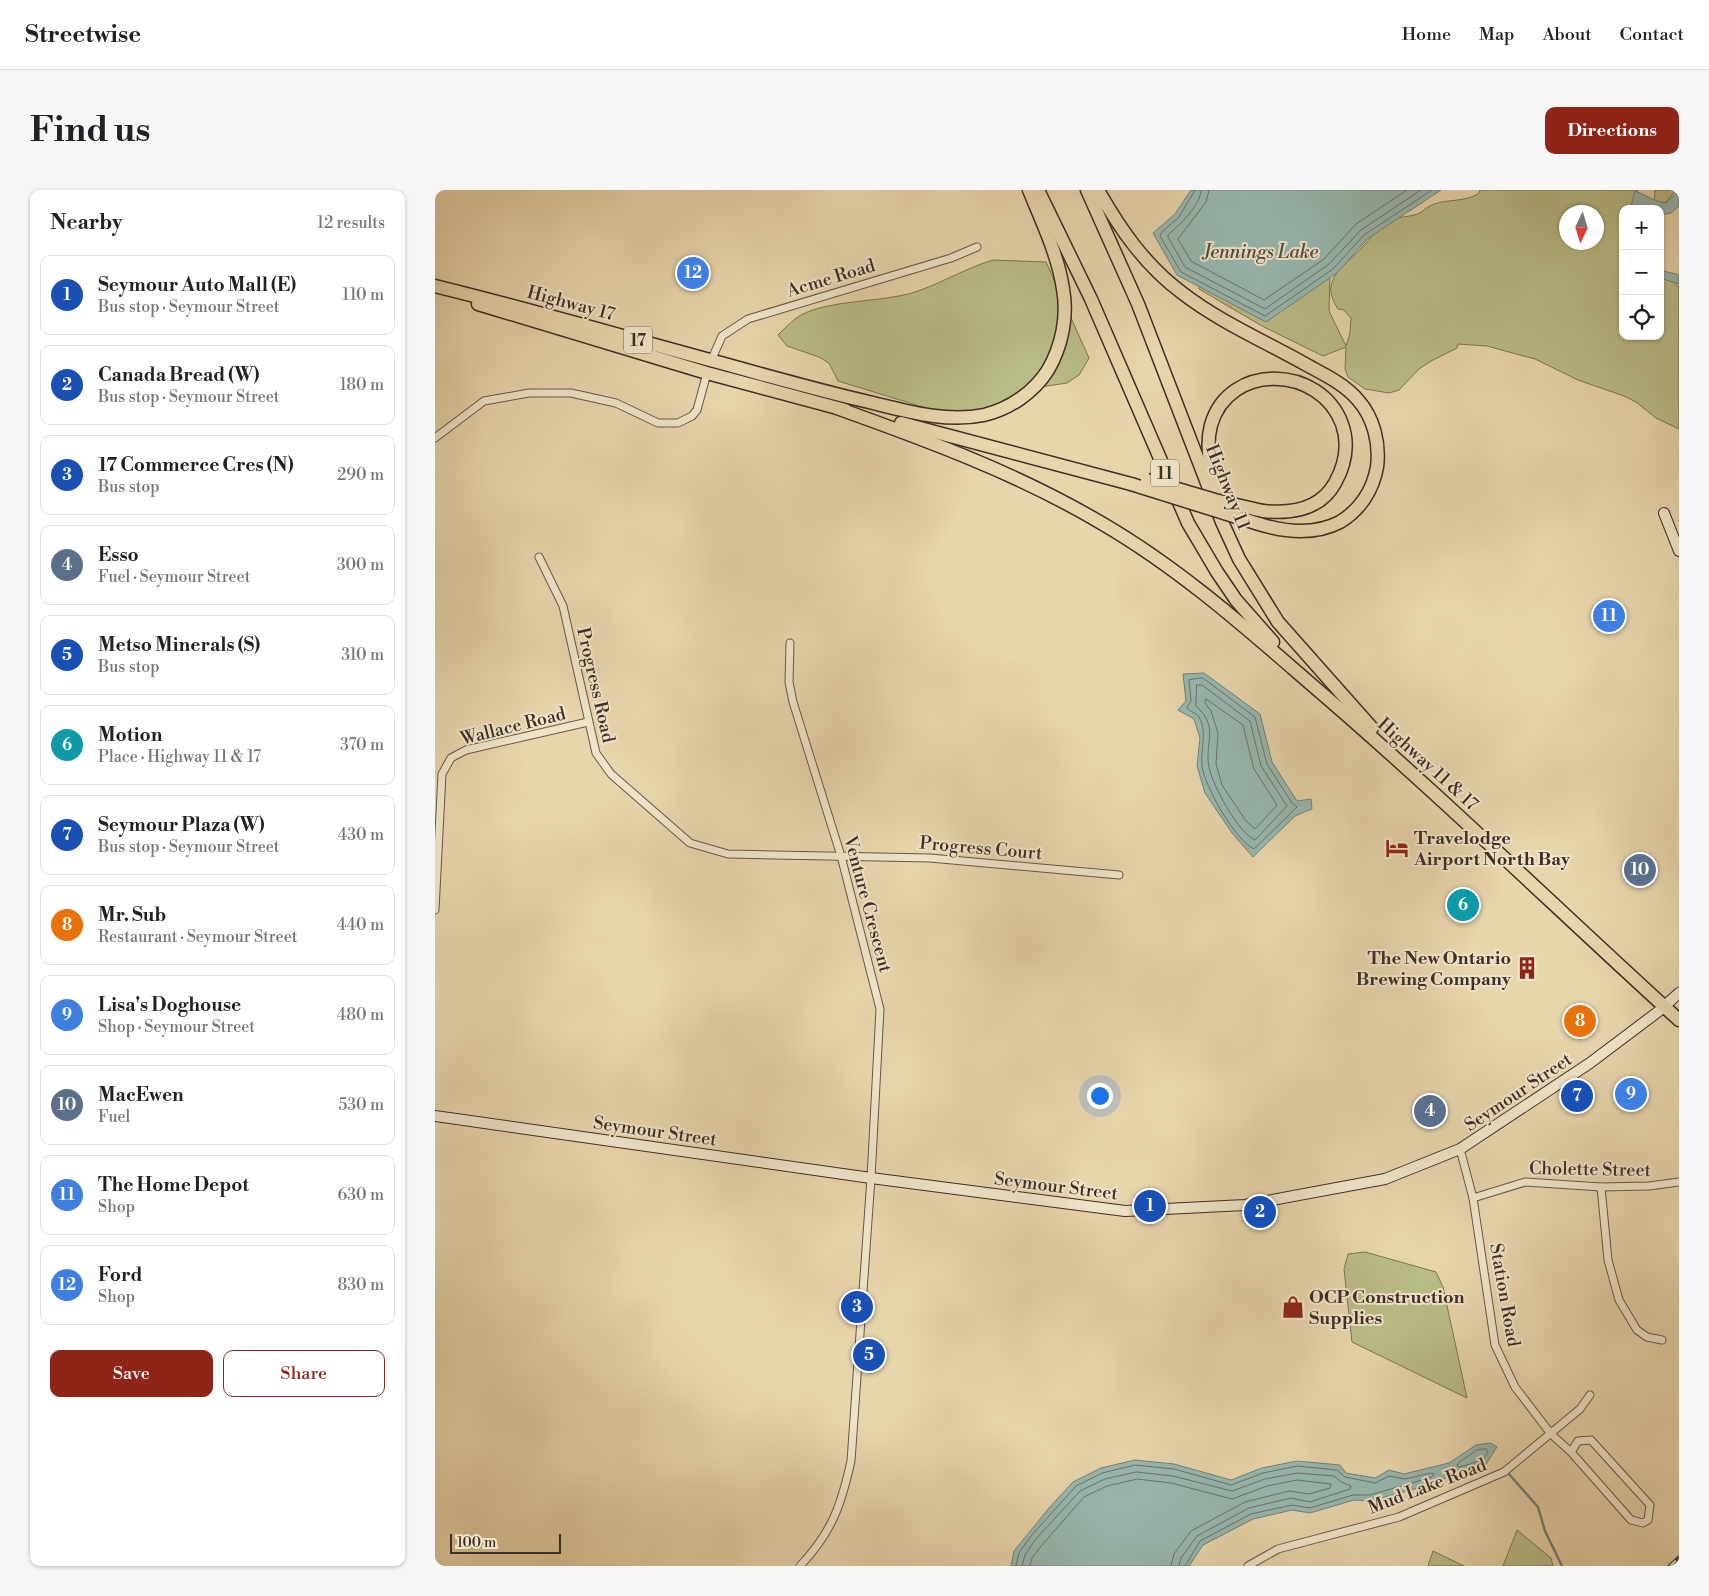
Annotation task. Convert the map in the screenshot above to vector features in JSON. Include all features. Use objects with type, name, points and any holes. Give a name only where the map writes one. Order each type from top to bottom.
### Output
[{"type":"highway","points":[[839,402],[923,414],[974,416],[1005,408],[1024,396],[1041,380],[1052,362],[1060,341],[1065,300],[1054,254],[1029,190]]},
{"type":"highway","name":"11","points":[[1038,190],[1091,299],[1168,479],[1199,544],[1237,600],[1266,634],[1354,714]]},
{"type":"highway","name":"Highway 11","points":[[1087,190],[1138,304],[1230,540],[1265,604],[1354,714]]},
{"type":"highway","points":[[839,402],[999,448],[1133,480],[1261,518],[1282,530],[1312,531],[1332,526],[1357,508],[1373,483],[1378,461],[1377,439],[1370,419],[1358,400],[1340,384],[1216,315],[1173,286],[1130,241],[1098,190]]},
{"type":"highway","name":"Highway 17","points":[[435,288],[528,309],[711,360],[839,402]]},
{"type":"highway","name":"Highway 17","points":[[435,288],[513,316],[707,373],[839,402]]},
{"type":"highway","points":[[707,373],[711,360]]},
{"type":"highway","points":[[1261,518],[1288,513],[1318,502],[1334,485],[1343,465],[1345,436],[1339,417],[1333,407],[1317,391],[1297,381],[1269,379],[1243,387],[1220,406],[1211,425],[1209,435],[1209,456],[1217,490],[1265,604]]},
{"type":"highway","points":[[839,402],[996,468],[1104,525],[1154,557],[1222,606],[1354,714]]},
{"type":"highway","name":"Highway 11 & 17","points":[[1354,714],[1399,759],[1679,1020]]},
{"type":"street","name":"Acme Road","points":[[711,360],[722,336],[748,319],[951,258],[977,246]]},
{"type":"street","points":[[435,438],[484,401],[529,393],[571,393],[616,403],[658,423],[678,423],[692,416],[697,410],[707,373]]},
{"type":"street","points":[[1664,513],[1679,551]]},
{"type":"street","name":"Progress Road","points":[[539,556],[563,606],[596,753],[611,774],[690,843],[728,854],[841,856]]},
{"type":"street","name":"Venture Crescent","points":[[790,643],[789,682],[793,702],[841,856],[879,1009],[871,1178],[851,1461],[835,1519],[820,1545],[801,1566]]},
{"type":"street","name":"Wallace Road","points":[[435,910],[442,774],[451,758],[466,750],[588,722]]},
{"type":"street","name":"Progress Court","points":[[841,856],[930,858],[1119,875]]},
{"type":"street","name":"Seymour Street","points":[[435,1116],[871,1178],[1125,1211],[1245,1205],[1385,1179],[1460,1149],[1590,1063],[1665,1007],[1679,993]]},
{"type":"street","name":"Station Road","points":[[1460,1149],[1473,1198],[1495,1345],[1515,1387],[1551,1434],[1571,1452],[1631,1520],[1643,1523],[1648,1520],[1650,1505],[1591,1440],[1578,1441],[1571,1452]]},
{"type":"street","name":"Cholette Street","points":[[1473,1198],[1525,1182],[1601,1187],[1649,1186],[1679,1182]]},
{"type":"street","points":[[1601,1187],[1608,1260],[1619,1300],[1637,1330],[1647,1337],[1661,1340]]},
{"type":"street","name":"Mud Lake Road","points":[[1248,1566],[1278,1549],[1399,1517],[1504,1472],[1551,1434],[1580,1408],[1590,1395]]},
{"type":"green space","points":[[1201,190],[1375,190],[1330,274],[1329,311],[1346,346],[1350,333],[1351,318],[1344,310],[1338,309],[1332,298],[1332,281],[1337,273],[1376,232],[1391,220],[1417,214],[1434,204],[1473,197],[1480,190],[1637,190],[1639,205],[1619,205],[1619,340],[1664,340],[1664,274],[1679,287],[1679,429],[1656,418],[1636,402],[1624,396],[1578,380],[1535,359],[1487,346],[1458,344],[1457,348],[1419,369],[1399,390],[1389,393],[1365,389],[1348,377],[1345,369],[1346,347],[1323,356],[1262,326],[1199,289]]},
{"type":"green space","points":[[1655,190],[1676,190],[1664,205],[1654,205]]},
{"type":"green space","points":[[993,260],[1046,262],[1089,358],[1079,375],[1067,383],[1028,389],[972,417],[962,419],[838,381],[829,363],[819,357],[787,346],[778,335],[795,319],[820,308],[915,292]]},
{"type":"green space","points":[[1365,1252],[1436,1272],[1443,1287],[1467,1398],[1352,1342],[1344,1269],[1348,1254]]},
{"type":"green space","points":[[1517,1530],[1551,1558],[1553,1566],[1503,1566]]},
{"type":"green space","points":[[1433,1551],[1464,1566],[1428,1566]]},
{"type":"water","name":"Jennings Lake","points":[[1191,190],[1441,190],[1367,239],[1337,273],[1266,322],[1177,275],[1153,233],[1175,214]]},
{"type":"water","points":[[1679,190],[1679,206],[1671,213],[1664,214],[1664,205],[1631,205],[1635,191],[1654,200],[1666,203]]},
{"type":"water","points":[[1664,271],[1679,275],[1679,284],[1664,279]]},
{"type":"water","points":[[1204,673],[1260,714],[1272,762],[1297,801],[1311,799],[1312,809],[1295,816],[1253,857],[1232,833],[1205,793],[1197,766],[1200,738],[1194,719],[1178,710],[1186,701],[1183,674]]},
{"type":"water","points":[[1491,1443],[1497,1447],[1486,1464],[1418,1488],[1370,1501],[1354,1500],[1310,1513],[1292,1510],[1253,1519],[1203,1545],[1189,1566],[1011,1566],[1014,1551],[1049,1508],[1073,1482],[1101,1468],[1135,1460],[1174,1464],[1231,1480],[1262,1468],[1297,1461],[1340,1465],[1346,1473],[1375,1478],[1389,1470],[1404,1474],[1449,1463],[1476,1445]]},
{"type":"waterway","points":[[1508,1473],[1538,1507],[1545,1531],[1562,1566]]},
{"type":"railway","points":[[1670,1566],[1679,1558]]},
{"type":"place","name":"Ford","points":[[693,273]]},
{"type":"place","name":"The Home Depot","points":[[1609,616]]},
{"type":"place","name":"Travelodge Airport North Bay","points":[[1397,848]]},
{"type":"place","name":"MacEwen","points":[[1640,870]]},
{"type":"place","name":"Motion","points":[[1463,905]]},
{"type":"place","name":"The New Ontario Brewing Company","points":[[1527,968]]},
{"type":"place","name":"Mr. Sub","points":[[1580,1021]]},
{"type":"place","name":"Lisa's Doghouse","points":[[1631,1094]]},
{"type":"place","name":"Seymour Plaza (W)","points":[[1577,1096]]},
{"type":"place","name":"Esso","points":[[1430,1111]]},
{"type":"place","name":"Seymour Auto Mall (E)","points":[[1150,1206]]},
{"type":"place","name":"Canada Bread (W)","points":[[1260,1212]]},
{"type":"place","name":"17 Commerce Cres (N)","points":[[857,1307]]},
{"type":"place","name":"OCP Construction Supplies","points":[[1293,1307]]},
{"type":"place","name":"Metso Minerals (S)","points":[[869,1355]]}]
